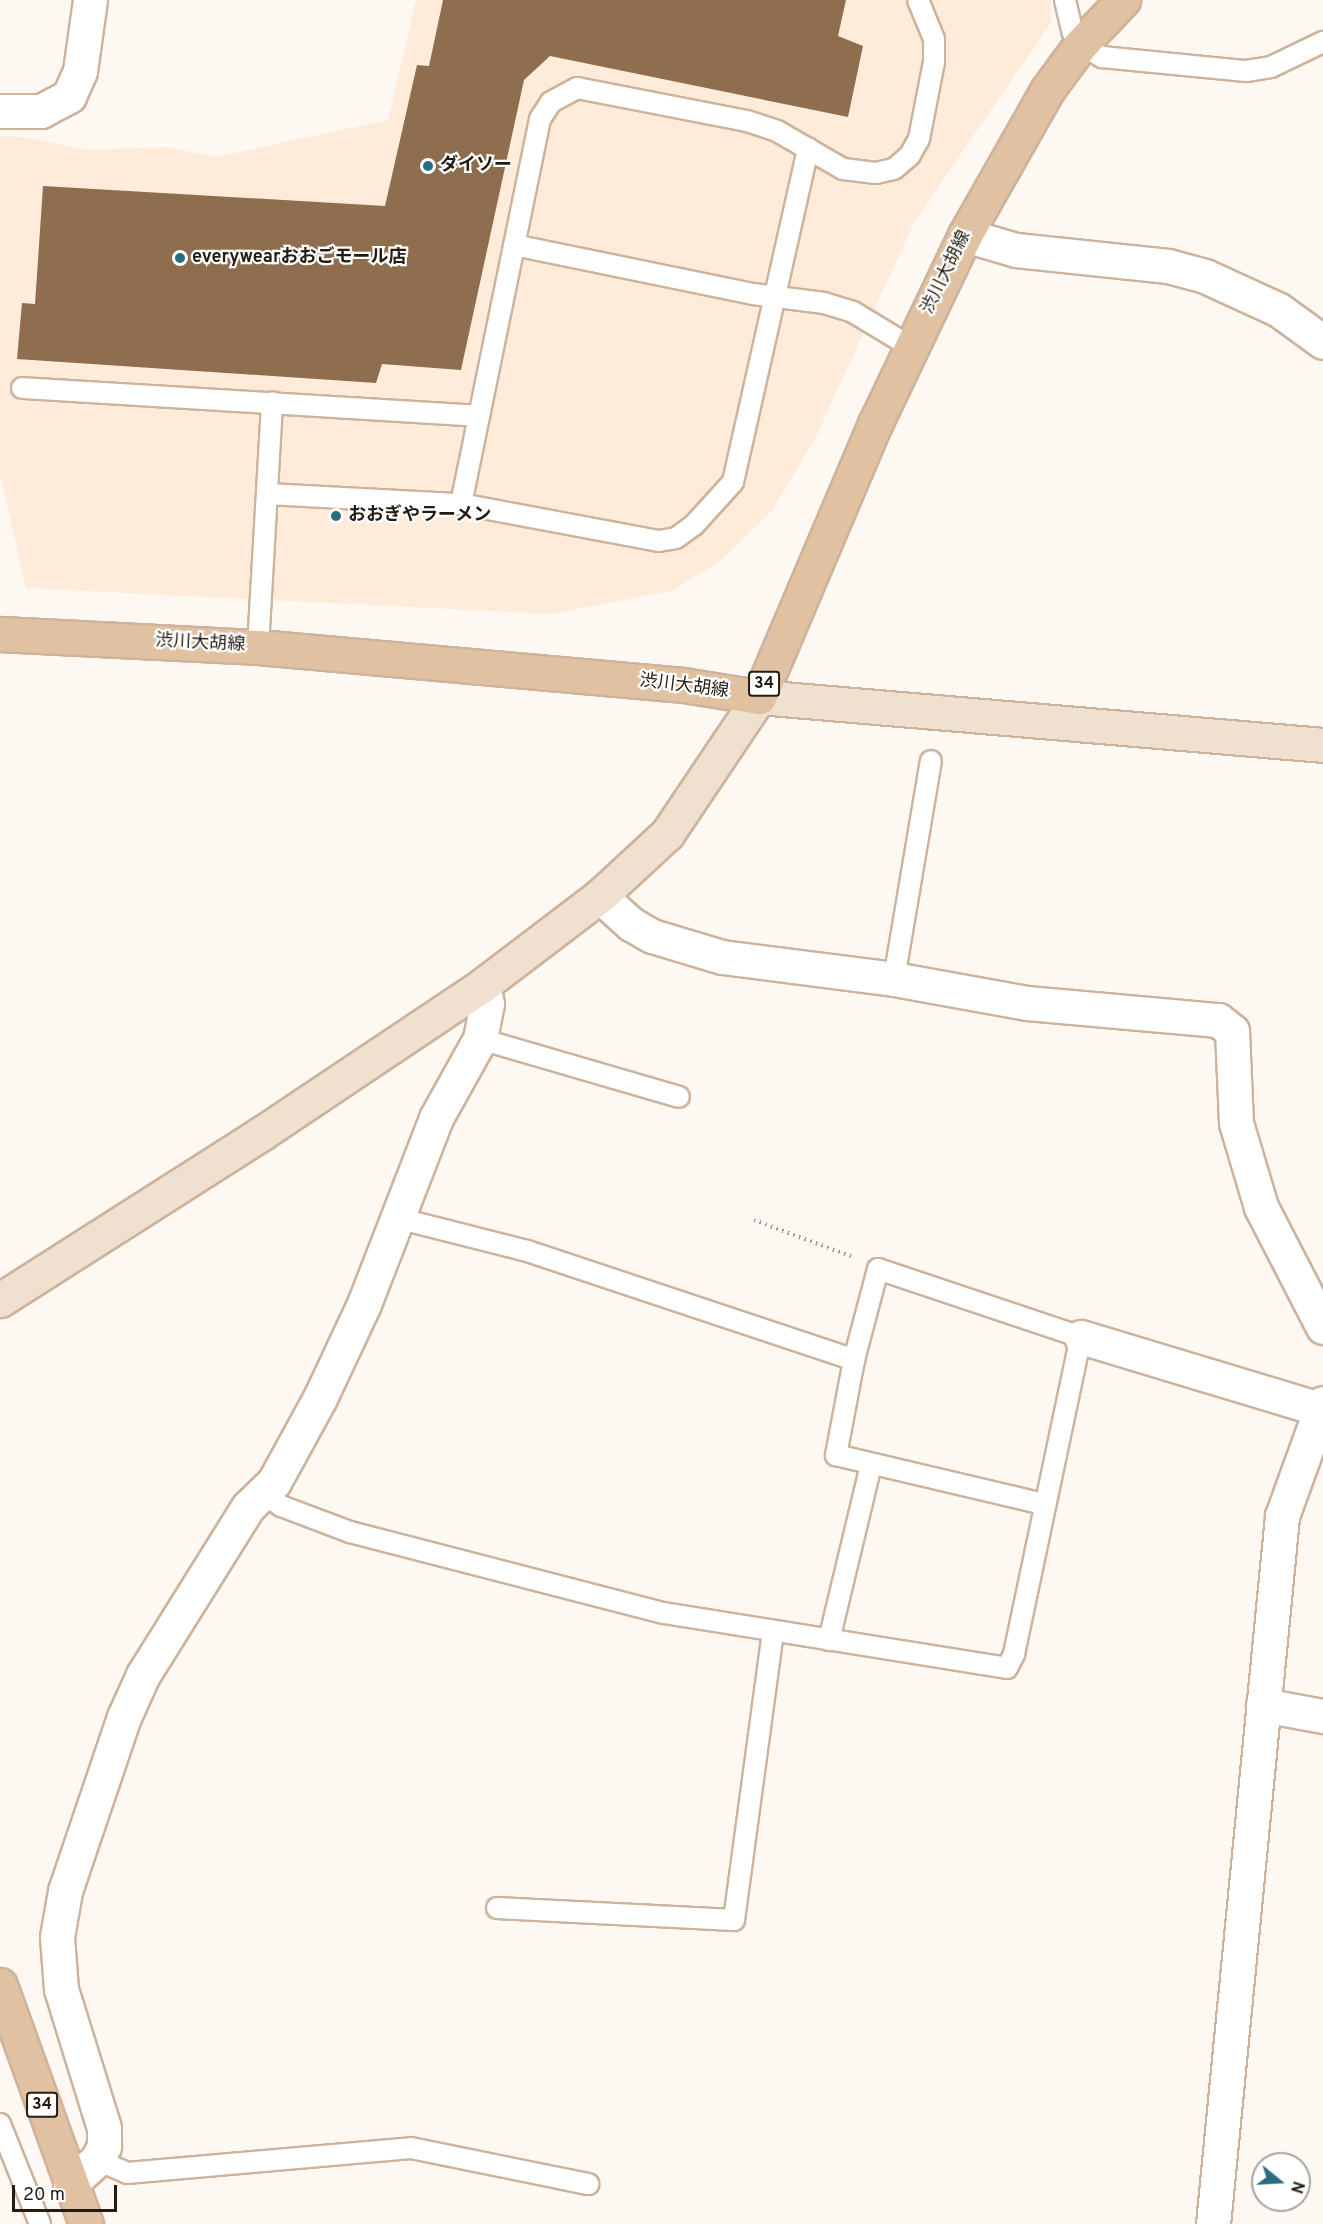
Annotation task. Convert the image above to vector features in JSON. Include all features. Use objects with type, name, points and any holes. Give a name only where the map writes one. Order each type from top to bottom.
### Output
[{"type":"main road","name":"渋川大胡線","points":[[0,634],[258,647],[683,685],[759,697],[911,346],[965,235],[1014,144],[1081,44],[1123,0]]},
{"type":"main road","name":"34","points":[[0,1985],[86,2224]]},
{"type":"street","points":[[0,111],[41,111],[69,96],[80,70],[90,0]]},
{"type":"street","points":[[965,235],[1016,250],[1168,266],[1205,276],[1279,310],[1323,342]]},
{"type":"street","points":[[0,1300],[262,1133],[483,985],[600,896],[667,834],[759,697],[1323,746]]},
{"type":"street","points":[[600,896],[631,924],[682,948],[732,959],[894,980],[1036,1004],[1218,1020],[1232,1031],[1236,1123],[1261,1207],[1323,1327]]},
{"type":"street","points":[[70,2184],[97,2160],[104,2146],[104,2128],[69,2019],[56,1960],[65,1891],[124,1717],[143,1675],[248,1507],[265,1494],[320,1398],[364,1304],[436,1118],[480,1039],[487,1004],[483,985]]},
{"type":"street","points":[[1081,1336],[1322,1406],[1282,1516],[1213,2224]]},
{"type":"street","points":[[1263,1705],[1323,1716]]},
{"type":"lane","points":[[461,504],[540,119],[551,102],[577,88],[747,121],[777,131],[843,169],[876,173],[894,169],[910,155],[919,139],[934,62],[934,39],[918,0]]},
{"type":"lane","points":[[1065,0],[1066,16],[1081,44],[1102,57],[1246,71],[1271,67],[1323,42]]},
{"type":"lane","points":[[267,494],[461,504],[659,541],[685,531],[728,493],[733,482],[808,148]]},
{"type":"lane","points":[[513,245],[853,312],[911,346]]},
{"type":"lane","points":[[22,388],[479,416]]},
{"type":"lane","points":[[258,647],[272,402]]},
{"type":"lane","points":[[894,980],[931,761]]},
{"type":"lane","points":[[480,1039],[678,1097]]},
{"type":"lane","points":[[397,1218],[527,1251],[854,1360]]},
{"type":"lane","points":[[265,1494],[322,1523],[413,1551],[664,1613],[1007,1668],[1014,1654],[1043,1504],[1081,1336],[879,1269],[854,1360],[836,1455],[1043,1504]]},
{"type":"lane","points":[[829,1640],[871,1465]]},
{"type":"lane","points":[[497,1908],[734,1920],[773,1632]]},
{"type":"lane","points":[[0,2124],[40,2224]]},
{"type":"lane","points":[[97,2160],[127,2173],[411,2148],[588,2184]]},
{"type":"path","points":[[754,1220],[879,1269]]},
{"type":"shaded area","points":[[416,0],[1051,0],[1051,23],[915,221],[814,441],[772,511],[719,562],[672,591],[550,614],[26,588],[0,475],[0,136],[24,137],[88,150],[166,147],[216,157],[388,120]]},
{"type":"building","points":[[443,0],[846,0],[838,36],[863,46],[848,117],[550,56],[524,80],[461,370],[382,364],[376,383],[17,359],[22,303],[35,304],[43,186],[385,206],[417,65],[429,66]]},
{"type":"place","name":"ダイソー","points":[[428,166]]},
{"type":"place","name":"everywearおおごモール店","points":[[180,258]]},
{"type":"place","name":"おおぎやラーメン","points":[[336,516]]}]
